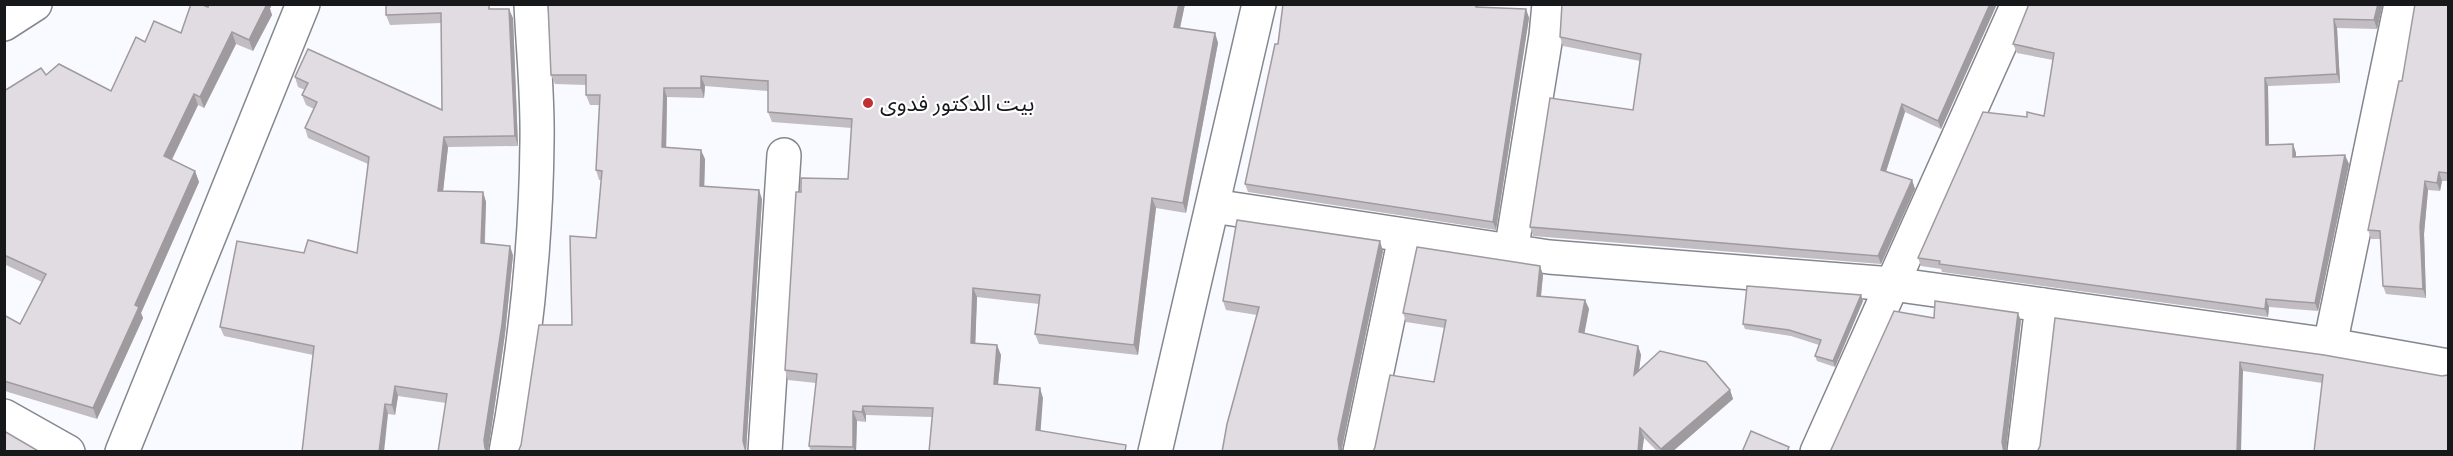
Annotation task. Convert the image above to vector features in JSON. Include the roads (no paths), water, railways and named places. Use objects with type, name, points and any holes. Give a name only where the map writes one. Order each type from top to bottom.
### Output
[{"type":"street","points":[[4,24],[35,4]]},
{"type":"street","points":[[122,452],[303,4]]},
{"type":"street","points":[[506,452],[520,379],[534,219],[537,140],[531,4]]},
{"type":"street","points":[[1155,452],[1259,4]]},
{"type":"street","points":[[1511,252],[1546,36],[1549,4]]},
{"type":"street","points":[[1817,452],[2018,4]]},
{"type":"street","points":[[2330,345],[2401,4]]},
{"type":"street","points":[[765,452],[784,155]]},
{"type":"street","points":[[1212,206],[1511,252],[1654,267],[1892,284],[2330,345],[2448,366]]},
{"type":"street","points":[[1359,452],[1405,237]]},
{"type":"street","points":[[2024,452],[2042,305]]},
{"type":"street","points":[[4,416],[68,452]]},
{"type":"place","name":"بيت الدكتور فدوى","points":[[868,103]]}]
